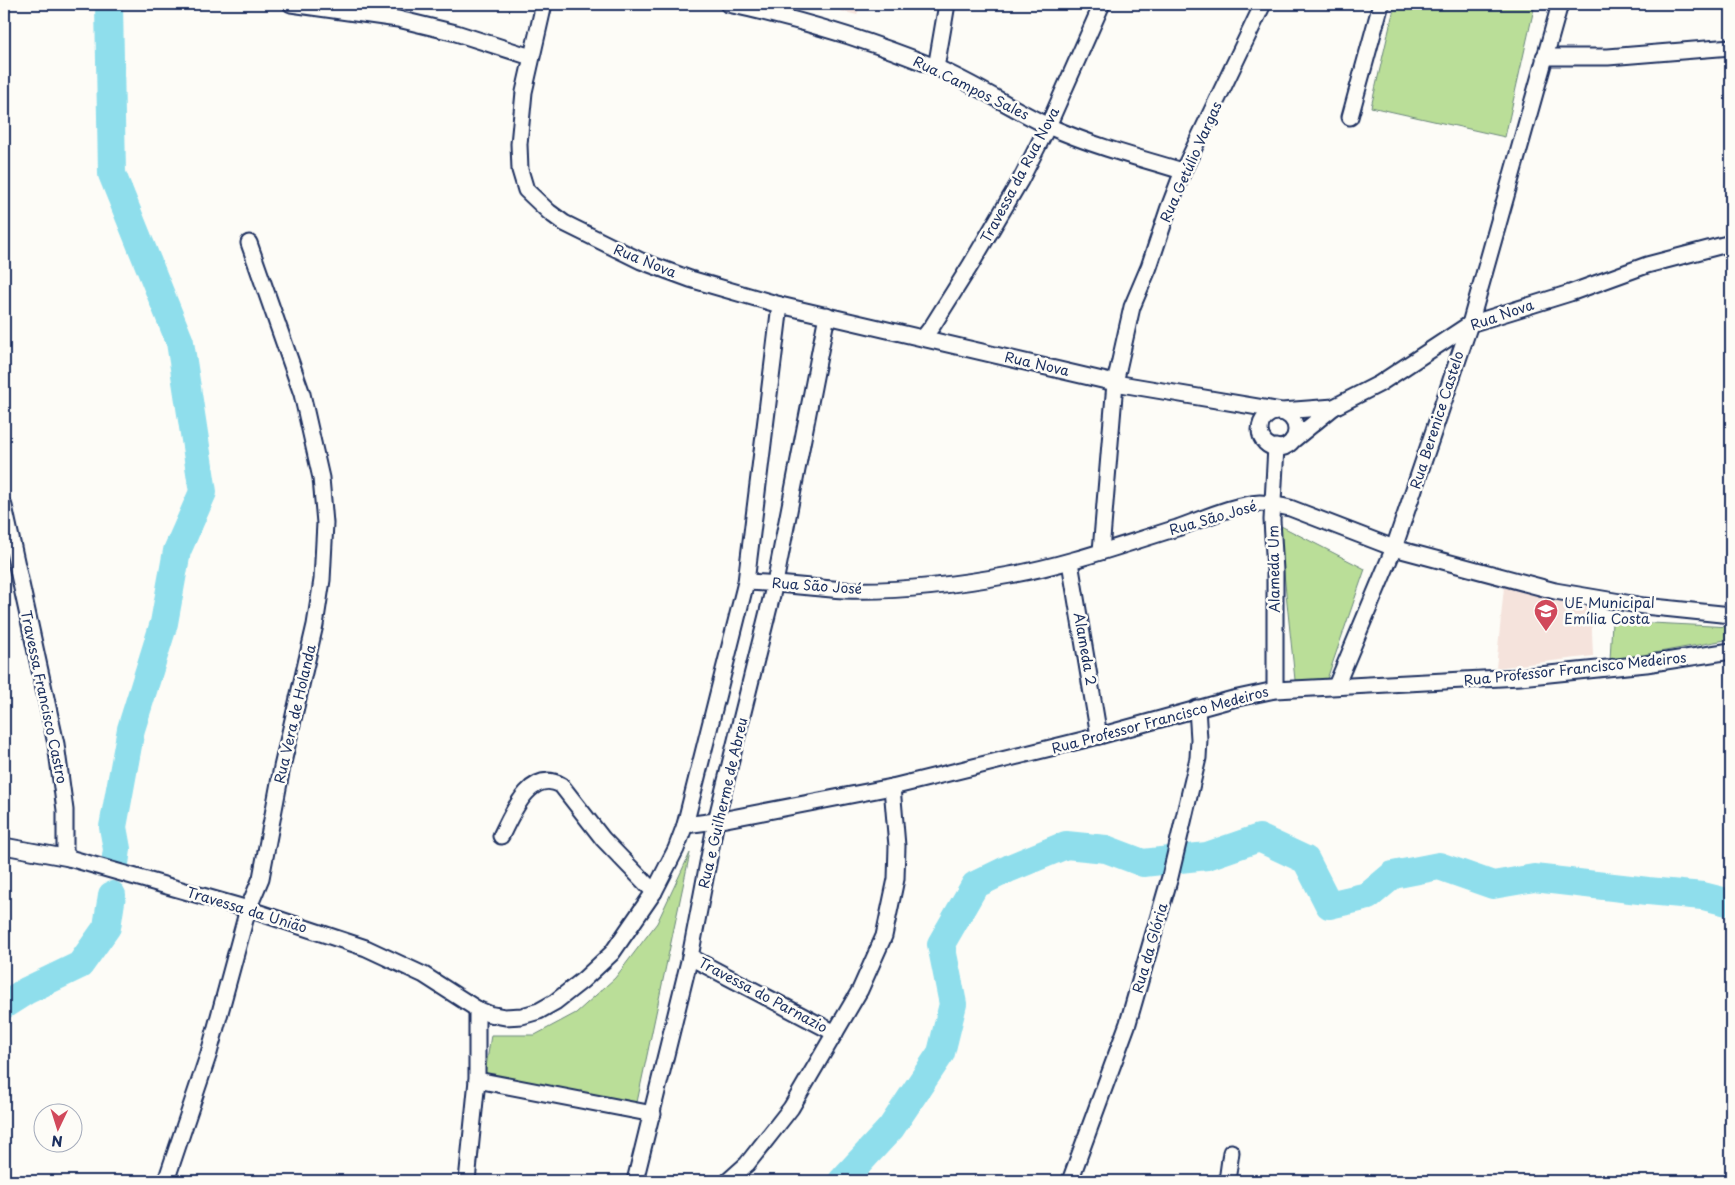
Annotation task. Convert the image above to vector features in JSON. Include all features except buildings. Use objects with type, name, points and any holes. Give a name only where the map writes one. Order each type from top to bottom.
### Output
[{"type":"street","points":[[291,4],[351,8],[430,26],[530,57]]},
{"type":"street","name":"Rua Nova","points":[[544,4],[530,57],[524,92],[519,144],[520,170],[526,190],[564,223],[641,261],[690,279],[780,304],[1115,383],[1282,411],[1334,407],[1380,384],[1470,324],[1570,293],[1647,265],[1731,243]]},
{"type":"street","name":"Rua Campos Sales","points":[[728,4],[815,24],[863,40],[936,68],[1048,126],[1105,147],[1183,171]]},
{"type":"street","points":[[936,68],[947,4]]},
{"type":"street","name":"Travessa da Rua Nova","points":[[922,338],[933,325],[970,266],[1020,181],[1048,126],[1102,4]]},
{"type":"street","name":"Rua Getúlio Vargas","points":[[1115,383],[1132,307],[1149,267],[1183,171],[1263,4]]},
{"type":"street","points":[[1350,117],[1381,4]]},
{"type":"street","name":"Rua Berenice Castelo","points":[[1336,686],[1394,548],[1470,324],[1560,4]]},
{"type":"street","points":[[1544,57],[1608,57],[1731,47]]},
{"type":"street","name":"Rua Vera de Holanda","points":[[166,1181],[209,1053],[248,909],[261,878],[282,768],[315,625],[322,580],[325,523],[321,478],[302,394],[249,243]]},
{"type":"street","points":[[467,1181],[476,1080],[478,1009],[489,1014],[505,1017],[522,1016],[539,1011],[555,1002],[584,980],[612,953],[654,892],[676,849],[685,825],[746,582],[780,304]]},
{"type":"street","name":"Rua e Guilherme de Abreu","points":[[635,1181],[653,1114],[690,957],[716,821],[775,583],[827,315]]},
{"type":"street","points":[[1100,551],[1115,383]]},
{"type":"street","points":[[1249,405],[1266,443],[1276,447],[1288,445],[1334,407]]},
{"type":"street","points":[[1260,432],[1266,416],[1282,411],[1295,424],[1296,430],[1292,441]]},
{"type":"street","name":"Alameda Um","points":[[1275,690],[1275,571],[1272,538],[1276,447]]},
{"type":"street","name":"Rua São José","points":[[746,582],[846,590],[919,588],[1011,575],[1070,562],[1236,508],[1259,503],[1290,508],[1394,548],[1555,591],[1644,606],[1731,615]]},
{"type":"street","name":"Travessa Francisco Castro","points":[[4,506],[56,744],[66,810],[66,851],[69,858]]},
{"type":"street","name":"Alameda 2","points":[[1070,562],[1100,736]]},
{"type":"street","name":"Rua Professor Francisco Medeiros","points":[[685,825],[716,821],[892,787],[1100,736],[1197,708],[1275,690],[1520,677],[1646,664],[1731,651]]},
{"type":"street","name":"Rua da Glória","points":[[1070,1181],[1128,1024],[1170,877],[1198,758],[1197,708]]},
{"type":"street","points":[[501,836],[514,810],[529,788],[554,781],[561,786],[603,839],[654,892]]},
{"type":"street","name":"Travessa do Parnazio","points":[[728,1181],[759,1149],[792,1108],[860,990],[884,936],[891,911],[896,879],[897,846],[892,787]]},
{"type":"street","name":"Travessa da União","points":[[4,846],[69,858],[248,909],[366,948],[424,975],[478,1009]]},
{"type":"street","name":"Travessa do Parnazio","points":[[690,957],[835,1033]]},
{"type":"street","points":[[476,1080],[653,1114]]},
{"type":"street","points":[[1227,1181],[1230,1152]]},
{"type":"shaded area","points":[[813,4],[860,4],[857,15]]},
{"type":"shaded area","name":"UE Municipal Emília Costa","points":[[1504,587],[1591,608],[1593,656],[1496,668]]},
{"type":"green space","points":[[1395,4],[1535,4],[1505,137],[1371,107]]},
{"type":"green space","points":[[1279,525],[1365,569],[1326,682],[1295,680]]},
{"type":"green space","points":[[1612,621],[1731,627],[1731,639],[1610,661]]},
{"type":"green space","points":[[690,853],[636,1107],[484,1080],[491,1035],[535,1035],[576,1013],[615,978],[657,923]]},
{"type":"waterway","points":[[109,4],[112,174],[180,342],[203,492],[177,551],[164,623],[131,729],[113,827],[117,849],[115,864]]},
{"type":"waterway","points":[[842,1181],[891,1128],[941,1053],[953,1004],[941,944],[975,885],[1066,845],[1106,849],[1143,863],[1207,856],[1259,838],[1306,860],[1329,905],[1368,896],[1393,875],[1439,866],[1493,885],[1534,878],[1703,896],[1731,903]]},
{"type":"waterway","points":[[4,1005],[26,991],[80,965],[107,927],[112,895]]},
{"type":"place","name":"UE Municipal Emília Costa","points":[[1546,632]]}]
